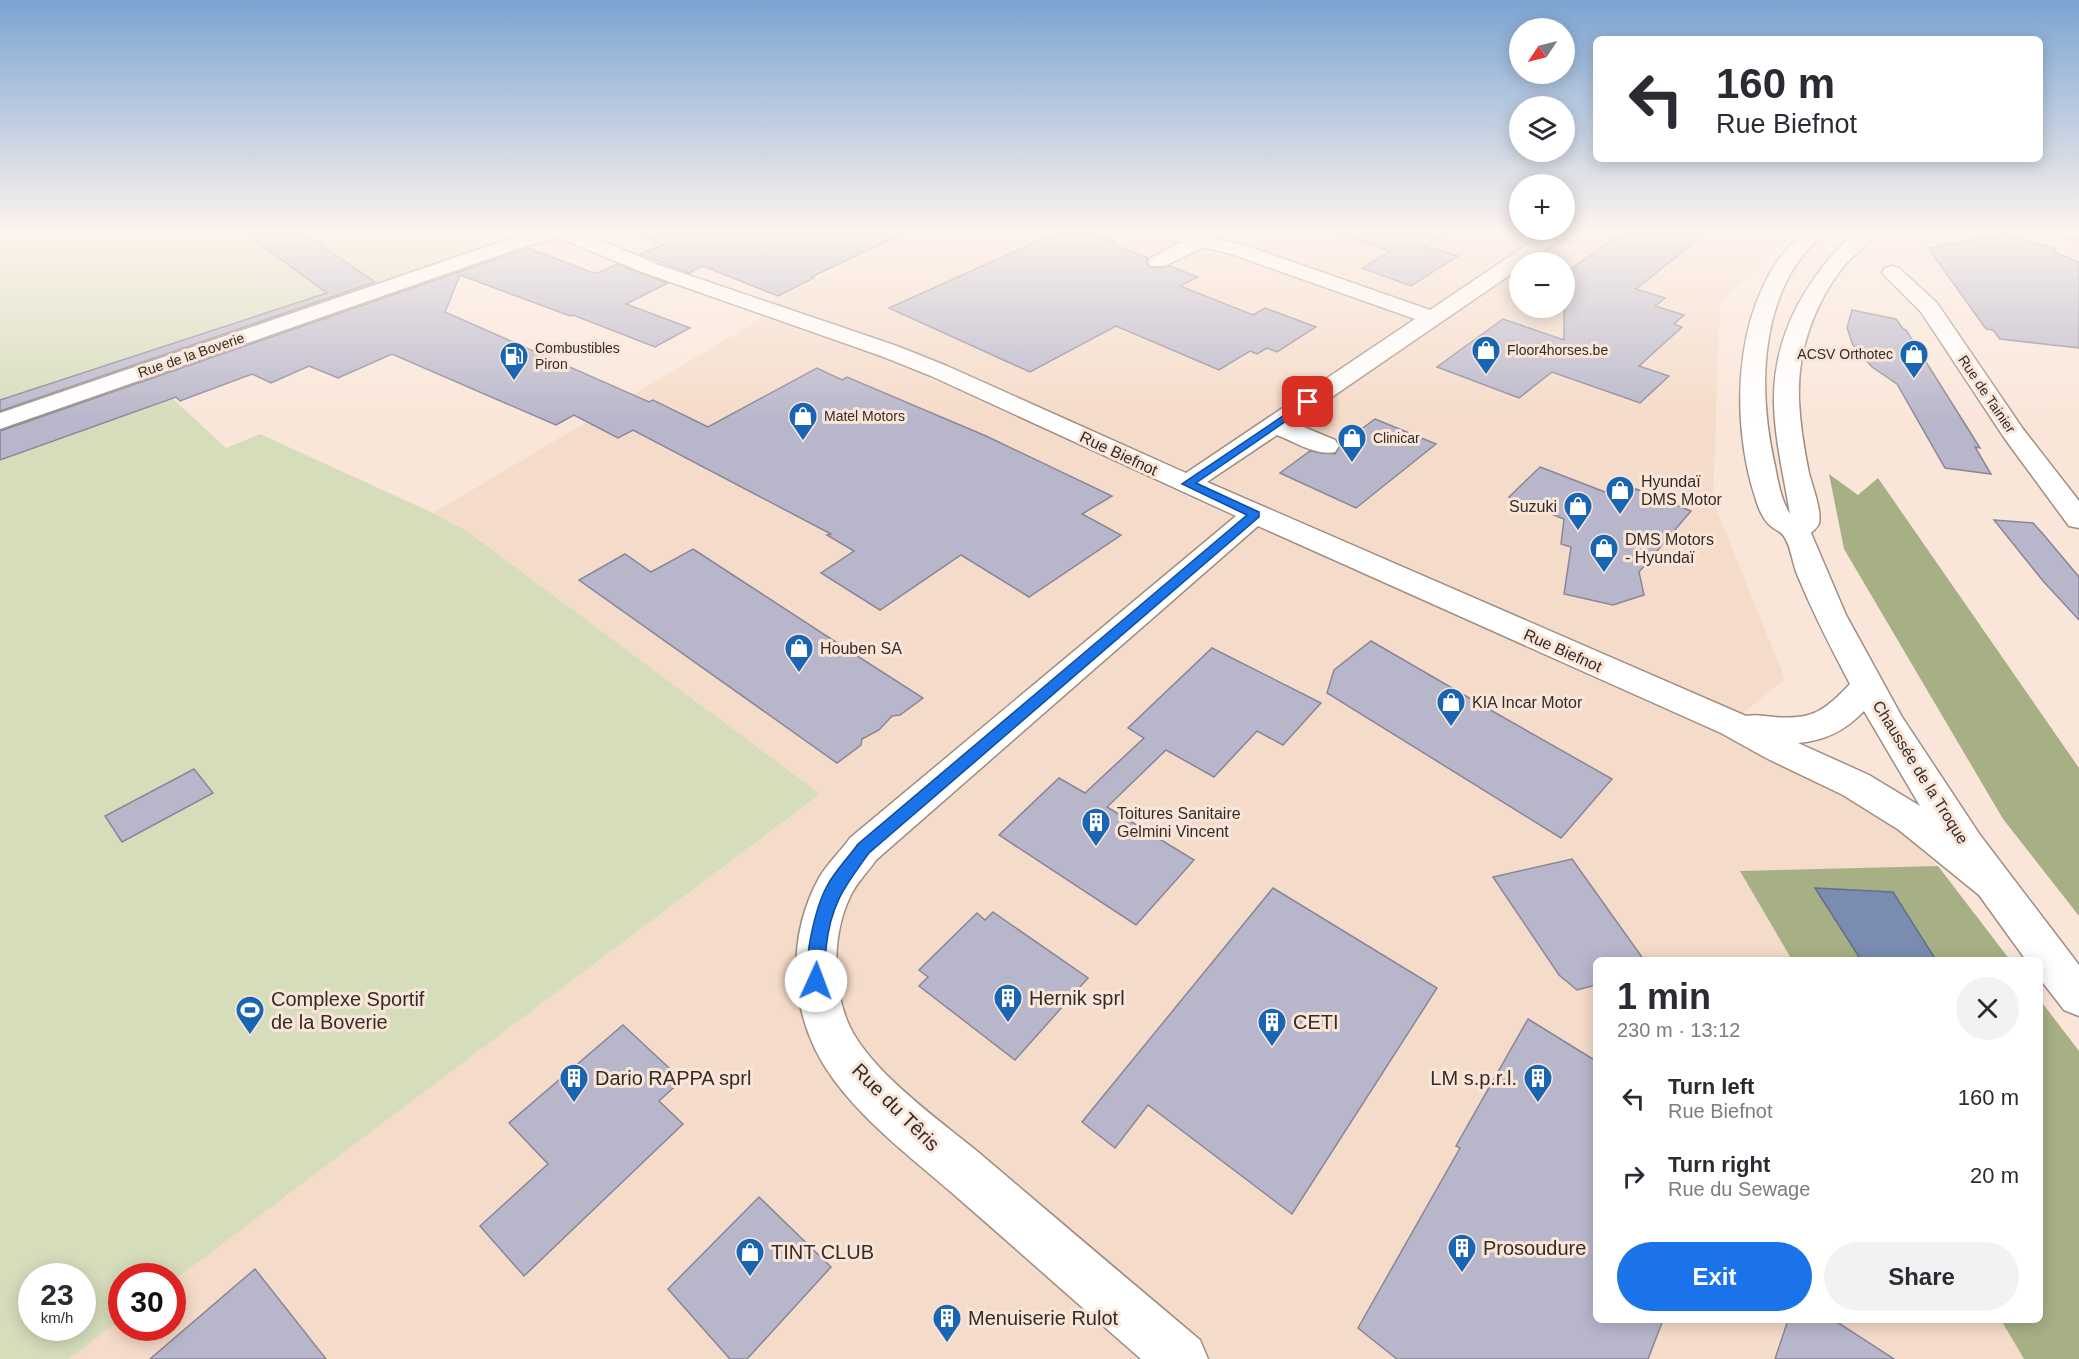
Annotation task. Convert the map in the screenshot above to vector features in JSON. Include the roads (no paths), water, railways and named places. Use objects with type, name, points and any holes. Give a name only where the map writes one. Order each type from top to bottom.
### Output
[{"type":"street","name":"Rue de la Boverie","points":[[0,421],[370,293]]},
{"type":"street","name":"Rue Biefnot","points":[[723,293],[889,351],[939,371],[1187,484],[1733,724],[1757,740],[1878,797],[1935,836],[1997,887]]},
{"type":"street","points":[[1363,293],[1432,318]]},
{"type":"street","points":[[1187,484],[1468,293]]},
{"type":"street","name":"Chaussée de la Troque","points":[[1772,293],[1758,341],[1754,374],[1753,417],[1759,455],[1777,516],[1795,530],[1827,608],[1867,687],[1930,790],[1997,887],[2079,997]]},
{"type":"street","points":[[1795,530],[1807,520],[1799,498],[1789,422],[1787,380],[1796,332],[1813,293]]},
{"type":"street","name":"Rue de Tainier","points":[[1914,293],[1929,308],[2014,434],[2079,519]]},
{"type":"street","points":[[1274,424],[1326,446]]},
{"type":"street","name":"Rue du Têris","points":[[1181,1359],[914,1128],[865,1082],[837,1046],[822,1008],[816,981],[818,949],[823,922],[833,890],[863,849],[1255,514]]},
{"type":"street","name":"Rue Biefnot","points":[[1733,724],[1797,732],[1837,717],[1867,687]]},
{"type":"water","points":[[1815,888],[1893,892],[1934,957],[1859,957]]},
{"type":"place","name":"Floor4horses.be","points":[[1486,376]]},
{"type":"place","name":"ACSV Orthotec","points":[[1914,380]]},
{"type":"place","name":"Combustibles Piron","points":[[514,382]]},
{"type":"place","name":"Matel Motors","points":[[803,442]]},
{"type":"place","name":"Clinicar","points":[[1352,464]]},
{"type":"place","name":"Hyundaï DMS Motor","points":[[1620,516]]},
{"type":"place","name":"Suzuki","points":[[1578,532]]},
{"type":"place","name":"DMS Motors - Hyundaï","points":[[1604,574]]},
{"type":"place","name":"Houben SA","points":[[799,674]]},
{"type":"place","name":"KIA Incar Motor","points":[[1451,728]]},
{"type":"place","name":"Toitures Sanitaire Gelmini Vincent","points":[[1096,848]]},
{"type":"place","name":"Hernik sprl","points":[[1008,1024]]},
{"type":"place","name":"Complexe Sportif de la Boverie","points":[[250,1036]]},
{"type":"place","name":"CETI","points":[[1272,1048]]},
{"type":"place","name":"Dario RAPPA sprl","points":[[574,1104]]},
{"type":"place","name":"LM s.p.r.l.","points":[[1538,1104]]},
{"type":"place","name":"Prosoudure","points":[[1462,1274]]},
{"type":"place","name":"TINT CLUB","points":[[750,1278]]},
{"type":"place","name":"Menuiserie Rulot","points":[[947,1344]]}]
